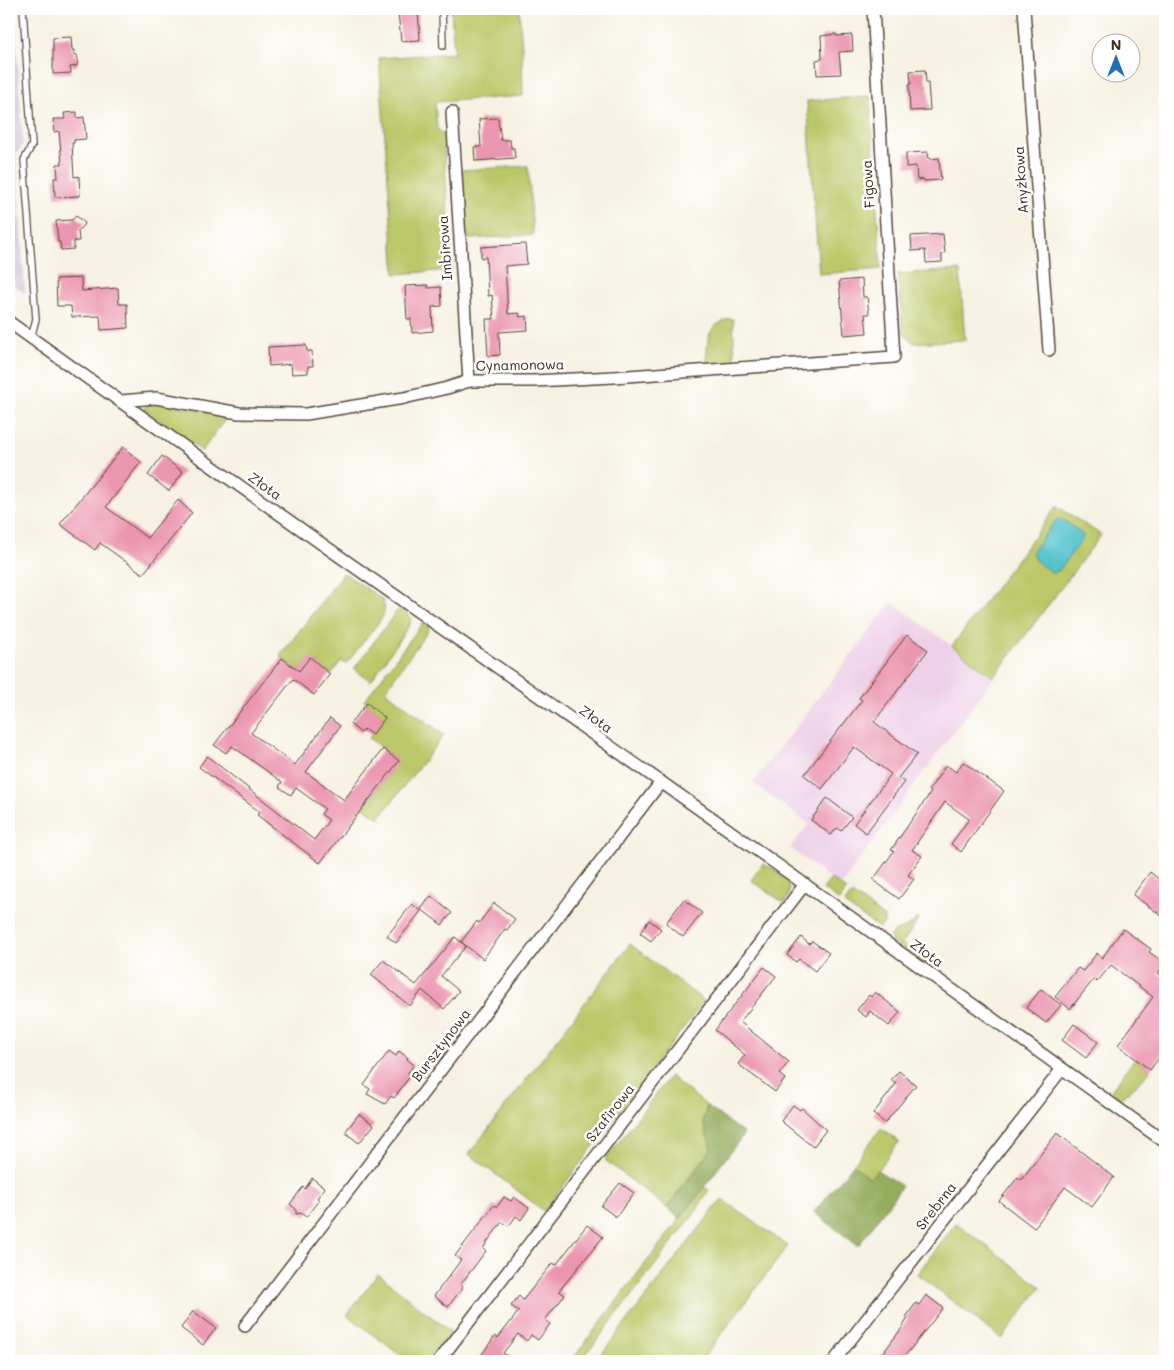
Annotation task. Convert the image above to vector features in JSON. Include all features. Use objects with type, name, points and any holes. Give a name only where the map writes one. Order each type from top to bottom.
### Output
[{"type":"street","name":"Figowa","points":[[872,9],[894,357]]},
{"type":"street","name":"Anyżkowa","points":[[1024,9],[1049,350]]},
{"type":"street","name":"Imbirowa","points":[[452,112],[469,381]]},
{"type":"street","name":"Złota","points":[[9,322],[201,460],[322,542],[805,884],[1165,1142]]},
{"type":"street","name":"Cynamonowa","points":[[121,401],[156,398],[239,413],[306,414],[404,398],[469,381],[614,378],[894,357]]},
{"type":"street","name":"Bursztynowa","points":[[245,1326],[661,782]]},
{"type":"street","name":"Szafirowa","points":[[439,1361],[805,884]]},
{"type":"street","name":"Srebrna","points":[[834,1361],[1062,1069]]},
{"type":"lane","points":[[23,9],[32,144],[24,160],[36,319],[31,338]]},
{"type":"lane","points":[[442,9],[443,46]]},
{"type":"shaded area","points":[[9,9],[14,9],[23,145],[16,154],[25,293],[9,282]]},
{"type":"shaded area","points":[[892,602],[994,677],[840,886],[790,848],[809,824],[753,783]]},
{"type":"green space","points":[[451,9],[519,9],[523,96],[435,102],[437,129],[443,134],[452,270],[395,274],[379,58],[454,53]]},
{"type":"green space","points":[[870,96],[881,269],[819,274],[807,101]]},
{"type":"green space","points":[[528,166],[533,235],[468,239],[462,170]]},
{"type":"green space","points":[[960,270],[965,340],[914,343],[903,333],[898,274]]},
{"type":"green space","points":[[728,319],[733,319],[735,364],[707,366],[708,338],[715,327]]},
{"type":"green space","points":[[155,402],[229,414],[202,451],[144,409],[147,405]]},
{"type":"green space","points":[[1057,506],[1101,535],[994,677],[952,646]]},
{"type":"green space","points":[[344,573],[382,599],[385,608],[382,618],[346,664],[341,661],[331,675],[310,658],[299,671],[280,656]]},
{"type":"green space","points":[[401,610],[411,617],[410,624],[371,681],[354,669],[396,612]]},
{"type":"green space","points":[[422,624],[427,625],[429,629],[385,691],[444,735],[379,818],[363,807],[398,761],[369,738],[385,718],[364,701]]},
{"type":"green space","points":[[763,864],[786,879],[789,890],[784,903],[751,880]]},
{"type":"green space","points":[[831,879],[846,890],[839,901],[823,889]]},
{"type":"green space","points":[[852,894],[885,918],[882,920],[885,922],[880,928],[844,904]]},
{"type":"green space","points":[[917,918],[919,919],[902,944],[929,964],[924,964],[891,941],[890,935],[907,927]]},
{"type":"green space","points":[[630,944],[704,1001],[544,1211],[469,1154]]},
{"type":"green space","points":[[1135,1058],[1150,1070],[1144,1078],[1121,1098],[1111,1091]]},
{"type":"green space","points":[[670,1076],[707,1106],[703,1121],[712,1149],[667,1208],[605,1160]]},
{"type":"green space","points":[[707,1106],[744,1134],[680,1219],[667,1208],[711,1149],[703,1121]]},
{"type":"green space","points":[[881,1128],[899,1142],[871,1178],[853,1165]]},
{"type":"green space","points":[[853,1165],[870,1178],[877,1170],[902,1186],[858,1246],[814,1212]]},
{"type":"green space","points":[[704,1187],[709,1190],[692,1217],[581,1361],[571,1361]]},
{"type":"green space","points":[[722,1199],[788,1246],[701,1361],[596,1361]]},
{"type":"green space","points":[[956,1223],[1041,1287],[1002,1339],[917,1274]]},
{"type":"green space","points":[[378,1274],[451,1332],[428,1361],[408,1361],[347,1315]]},
{"type":"water","points":[[1057,519],[1063,520],[1083,536],[1059,570],[1053,573],[1036,561],[1033,550]]},
{"type":"building","points":[[400,9],[418,9],[420,40],[401,41],[398,12],[401,12]]},
{"type":"building","points":[[836,34],[836,36],[852,35],[853,51],[839,52],[841,74],[817,75],[816,60],[822,59],[821,36]]},
{"type":"building","points":[[71,37],[72,50],[74,50],[74,55],[77,55],[77,66],[70,67],[71,73],[53,74],[53,38]]},
{"type":"building","points":[[925,70],[930,110],[910,111],[910,71]]},
{"type":"building","points":[[77,112],[77,118],[84,117],[86,139],[74,140],[74,143],[72,143],[74,177],[79,176],[80,196],[55,197],[54,178],[58,178],[57,164],[62,164],[59,131],[54,132],[53,119],[65,119],[64,113]]},
{"type":"building","points":[[498,118],[501,140],[510,140],[511,148],[514,148],[515,158],[475,161],[474,147],[481,147],[479,119]]},
{"type":"building","points":[[928,152],[929,159],[939,158],[941,180],[917,180],[916,166],[906,167],[906,153]]},
{"type":"building","points":[[76,216],[85,223],[78,231],[79,241],[74,241],[74,249],[61,250],[60,242],[58,242],[56,221],[72,220]]},
{"type":"building","points":[[943,234],[945,253],[942,254],[942,262],[926,263],[925,250],[912,251],[911,236]]},
{"type":"building","points":[[525,244],[527,264],[505,266],[508,314],[519,313],[520,317],[527,316],[528,330],[499,332],[500,355],[488,356],[486,319],[494,319],[492,295],[488,296],[486,257],[481,258],[481,247]]},
{"type":"building","points":[[81,278],[82,291],[118,288],[119,304],[127,304],[128,328],[101,330],[100,316],[72,317],[71,306],[57,306],[56,279]]},
{"type":"building","points":[[862,279],[863,297],[867,297],[869,314],[865,314],[867,333],[844,335],[839,281]]},
{"type":"building","points":[[428,285],[428,288],[441,287],[442,306],[432,307],[433,331],[412,333],[411,319],[407,319],[405,286]]},
{"type":"building","points":[[306,345],[307,351],[312,351],[313,366],[308,366],[308,373],[292,374],[291,364],[269,366],[268,347]]},
{"type":"building","points":[[123,447],[141,462],[106,507],[147,538],[178,500],[192,513],[143,574],[100,543],[95,550],[60,524]]},
{"type":"building","points":[[162,456],[183,472],[169,491],[148,475]]},
{"type":"building","points":[[907,635],[928,650],[874,722],[917,754],[898,778],[904,782],[866,833],[854,824],[891,774],[854,747],[822,789],[804,775],[862,700],[859,698]]},
{"type":"building","points":[[310,657],[330,674],[314,695],[293,679],[251,733],[295,765],[330,718],[340,726],[306,772],[344,800],[383,749],[399,761],[320,863],[257,815],[260,812],[199,767],[207,756],[314,840],[329,820],[321,814],[325,809],[296,788],[291,795],[279,787],[282,782],[232,746],[226,753],[214,745],[282,658],[299,671]]},
{"type":"building","points":[[367,703],[385,718],[372,735],[364,729],[361,733],[350,724]]},
{"type":"building","points":[[963,762],[1004,791],[961,852],[951,844],[969,819],[945,802],[912,850],[922,856],[908,875],[914,879],[899,899],[873,880],[894,851],[891,850],[931,792],[929,790],[946,765],[956,772]]},
{"type":"building","points":[[827,798],[852,817],[841,831],[837,828],[831,835],[811,820]]},
{"type":"building","points":[[1150,872],[1165,884],[1165,918],[1133,895]]},
{"type":"building","points":[[431,896],[452,913],[442,925],[421,909]]},
{"type":"building","points":[[684,899],[702,913],[683,937],[666,923]]},
{"type":"building","points":[[494,903],[515,919],[507,930],[505,929],[483,959],[461,942]]},
{"type":"building","points":[[412,904],[421,911],[396,943],[387,936]]},
{"type":"building","points":[[649,920],[661,929],[651,941],[640,933]]},
{"type":"building","points":[[1123,929],[1151,949],[1149,952],[1165,963],[1158,973],[1165,978],[1165,1050],[1150,1070],[1118,1045],[1153,997],[1111,965],[1097,982],[1094,979],[1070,1009],[1055,997],[1078,968],[1083,971],[1097,953],[1102,958]]},
{"type":"building","points":[[455,937],[466,946],[441,976],[459,991],[444,1009],[422,990],[410,1006],[371,975],[383,960],[416,985]]},
{"type":"building","points":[[801,937],[809,944],[812,941],[829,953],[815,971],[799,959],[796,962],[787,955]]},
{"type":"building","points":[[764,967],[776,976],[740,1022],[789,1062],[779,1074],[785,1079],[775,1092],[738,1064],[745,1055],[715,1030]]},
{"type":"building","points":[[1041,989],[1061,1005],[1046,1023],[1026,1008]]},
{"type":"building","points":[[875,992],[900,1012],[889,1026],[870,1011],[866,1017],[857,1010],[869,995],[871,997]]},
{"type":"building","points":[[1074,1024],[1098,1042],[1086,1058],[1062,1040]]},
{"type":"building","points":[[389,1051],[396,1056],[399,1051],[414,1065],[408,1073],[411,1075],[394,1098],[391,1096],[385,1104],[367,1094],[370,1089],[364,1085]]},
{"type":"building","points":[[899,1071],[916,1085],[885,1123],[873,1114],[896,1084],[891,1080]]},
{"type":"building","points":[[793,1105],[800,1110],[802,1108],[826,1130],[813,1147],[781,1121]]},
{"type":"building","points":[[359,1114],[374,1125],[359,1143],[345,1132]]},
{"type":"building","points":[[1057,1133],[1114,1177],[1092,1207],[1065,1187],[1034,1228],[999,1201],[1018,1177],[1021,1180]]},
{"type":"building","points":[[312,1178],[325,1188],[317,1198],[319,1200],[306,1217],[301,1213],[296,1214],[296,1209],[290,1204],[303,1187],[305,1189]]},
{"type":"building","points":[[620,1183],[634,1193],[616,1217],[601,1206]]},
{"type":"building","points":[[504,1197],[511,1201],[514,1197],[529,1208],[521,1220],[516,1216],[509,1226],[502,1222],[483,1249],[486,1251],[460,1285],[463,1287],[448,1307],[434,1296],[461,1260],[455,1256],[494,1205],[497,1207]]},
{"type":"building","points":[[587,1225],[603,1237],[559,1291],[565,1295],[545,1320],[550,1324],[538,1340],[531,1335],[527,1341],[518,1334],[503,1353],[514,1361],[477,1361],[495,1336],[498,1338],[519,1311],[511,1306],[519,1296],[523,1300],[553,1263],[556,1265]]},
{"type":"building","points":[[926,1295],[943,1308],[901,1361],[877,1361],[902,1328],[908,1318],[906,1317],[916,1303],[919,1305]]},
{"type":"building","points":[[193,1311],[216,1328],[203,1345],[181,1328]]}]
